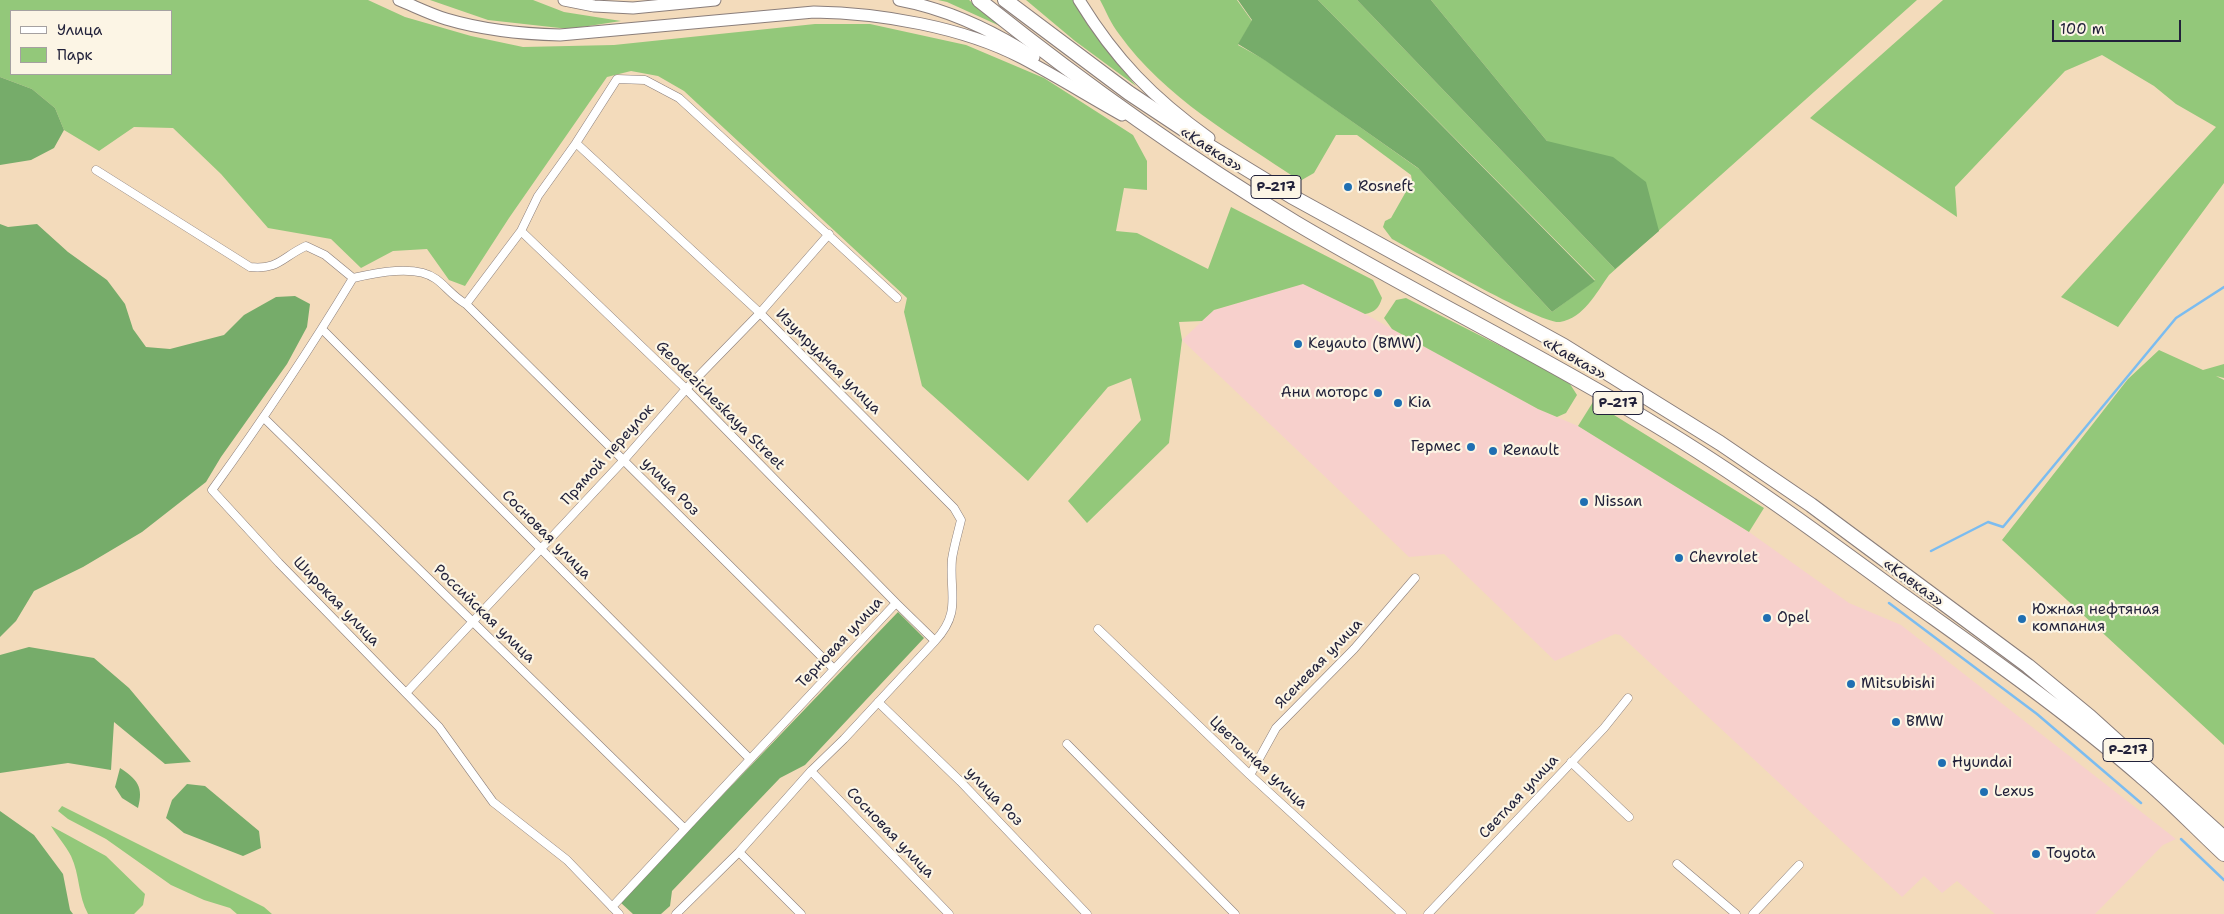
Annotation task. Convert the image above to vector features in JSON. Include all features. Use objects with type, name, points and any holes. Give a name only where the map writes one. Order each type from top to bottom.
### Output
[{"type":"highway","name":"«Кавказ»","points":[[979,0],[1150,130],[1298,224],[1652,422],[1780,506],[2008,671],[2142,776],[2224,854]]},
{"type":"highway","name":"«Кавказ»","points":[[1005,0],[1129,92],[1255,175],[1564,346],[1720,443],[1811,505],[2028,666],[2090,717],[2224,838]]},
{"type":"highway","points":[[1414,264],[1438,282],[1542,339],[1547,346],[1544,350],[1534,348],[1488,323],[1461,314]]},
{"type":"highway","points":[[1650,399],[1589,366],[1582,368],[1582,374],[1586,378],[1642,412],[1652,422]]},
{"type":"main road","points":[[399,0],[445,18],[485,29],[523,34],[560,35],[814,12],[853,12],[895,19],[983,42],[1021,58],[1150,130]]},
{"type":"main road","points":[[564,0],[594,6],[633,8],[715,0]]},
{"type":"main road","points":[[899,0],[952,14],[988,29],[1150,130]]},
{"type":"main road","points":[[1079,0],[1100,34],[1148,90],[1174,113],[1255,175]]},
{"type":"street","points":[[466,304],[521,231],[538,196],[618,79],[645,80],[679,98],[897,298]]},
{"type":"street","name":"Изумрудная улица","points":[[576,143],[760,313],[954,508],[961,520],[952,559],[952,611],[946,629],[935,641]]},
{"type":"street","points":[[96,170],[250,267],[265,269],[274,266],[306,246],[325,255],[353,278]]},
{"type":"street","name":"Geodezicheskaya Street","points":[[521,231],[686,389],[896,603]]},
{"type":"street","name":"Прямой переулок","points":[[406,692],[624,460],[686,389],[760,313],[829,234]]},
{"type":"street","name":"улица Роз","points":[[353,278],[394,271],[423,272],[436,279],[453,297],[466,304],[834,669]]},
{"type":"street","name":"Широкая улица","points":[[353,278],[264,418],[212,490],[278,562],[439,726],[493,802],[567,860],[619,914]]},
{"type":"street","name":"Сосновая улица","points":[[322,329],[750,759]]},
{"type":"street","name":"Российская улица","points":[[264,418],[685,829]]},
{"type":"street","name":"Ясеневая улица","points":[[1250,775],[1276,728],[1354,649],[1416,578]]},
{"type":"street","name":"Терновая улица","points":[[612,907],[896,603],[935,641]]},
{"type":"street","name":"Цветочная улица","points":[[1098,629],[1250,775],[1402,914]]},
{"type":"street","points":[[676,914],[739,852],[811,771],[935,641]]},
{"type":"street","name":"Светлая улица","points":[[1428,914],[1604,728],[1628,698]]},
{"type":"street","name":"улица Роз","points":[[878,702],[960,781],[1087,914]]},
{"type":"street","points":[[1068,744],[1236,914]]},
{"type":"street","points":[[1571,762],[1629,817]]},
{"type":"street","name":"Сосновая улица","points":[[811,771],[949,914]]},
{"type":"street","points":[[739,852],[801,914]]},
{"type":"street","points":[[1677,864],[1736,914]]},
{"type":"street","points":[[1753,914],[1800,865]]},
{"type":"shaded area","points":[[1303,284],[1365,314],[1538,409],[1578,426],[1749,532],[1849,603],[1901,625],[2176,839],[2163,845],[2095,914],[1995,914],[1957,881],[1942,893],[1924,876],[1902,897],[1620,635],[1615,634],[1555,661],[1444,554],[1409,557],[1182,340],[1214,310]]},
{"type":"green space","points":[[0,0],[368,0],[405,17],[471,36],[523,47],[614,45],[815,24],[870,24],[966,45],[1044,78],[1133,135],[1147,161],[1147,190],[1124,188],[1116,231],[1137,233],[1208,269],[1231,207],[1373,280],[1382,298],[1376,309],[1365,314],[1303,284],[1214,310],[1202,321],[1179,322],[1182,340],[1169,443],[1087,523],[1068,501],[1141,420],[1131,378],[1108,387],[1028,481],[922,386],[904,312],[907,298],[684,91],[658,76],[631,71],[607,77],[509,218],[465,286],[449,280],[427,249],[393,251],[361,268],[331,239],[268,228],[221,174],[173,128],[134,127],[99,151],[64,130],[55,108],[32,89],[0,77]]},
{"type":"green space","points":[[430,0],[533,0],[564,12],[621,21],[569,29],[488,20]]},
{"type":"green space","points":[[938,0],[969,0],[1000,26],[947,2]]},
{"type":"green space","points":[[1026,0],[1074,0],[1089,27],[1136,86],[1075,41]]},
{"type":"green space","points":[[1100,0],[1237,0],[1252,21],[1238,45],[1267,61],[1419,169],[1552,312],[1595,280],[1318,0],[1357,0],[1615,269],[1547,141],[1431,0],[1917,0],[1609,275],[1583,310],[1576,316],[1560,322],[1549,320],[1505,300],[1392,239],[1383,227],[1385,221],[1391,218],[1412,181],[1411,175],[1357,135],[1336,135],[1314,173],[1300,181],[1202,115],[1158,78],[1137,57],[1119,34]]},
{"type":"green space","points":[[1238,0],[1318,0],[1595,281],[1552,312],[1418,168],[1266,61],[1238,44],[1252,20]]},
{"type":"green space","points":[[1357,0],[1431,0],[1547,141],[1613,157],[1646,182],[1659,231],[1615,269]]},
{"type":"green space","points":[[1943,0],[2224,0],[2224,183],[2118,327],[2061,297],[2216,127],[2176,104],[2154,86],[2102,55],[2065,71],[1955,187],[1957,217],[1810,118]]},
{"type":"green space","points":[[0,77],[32,89],[55,108],[64,130],[54,148],[31,160],[0,165]]},
{"type":"green space","points":[[0,224],[8,227],[37,224],[68,252],[107,280],[125,304],[133,329],[146,347],[170,349],[224,335],[244,315],[276,297],[295,296],[310,304],[307,327],[287,364],[221,457],[206,482],[142,532],[83,567],[34,591],[16,621],[0,637]]},
{"type":"green space","points":[[1406,298],[1556,374],[1570,384],[1577,395],[1566,413],[1557,417],[1538,409],[1392,329],[1384,318],[1396,300]]},
{"type":"green space","points":[[2159,350],[2203,370],[2224,364],[2224,378],[2216,376],[2224,380],[2224,745],[2002,540],[2128,379]]},
{"type":"green space","points":[[1593,402],[1764,508],[1749,532],[1578,426]]},
{"type":"green space","points":[[898,612],[924,638],[805,765],[780,778],[672,891],[670,906],[661,914],[633,914],[620,902]]},
{"type":"green space","points":[[29,647],[94,658],[129,688],[191,762],[165,764],[114,722],[111,770],[68,763],[0,773],[0,655]]},
{"type":"green space","points":[[120,768],[138,784],[140,801],[138,808],[122,798],[115,787]]},
{"type":"green space","points":[[187,784],[205,786],[259,831],[261,848],[243,856],[184,833],[166,818],[172,800]]},
{"type":"green space","points":[[62,806],[264,907],[272,914],[237,914],[230,908],[204,900],[171,885],[106,839],[68,819],[58,811]]},
{"type":"green space","points":[[0,811],[34,835],[63,874],[70,910],[73,914],[0,914]]},
{"type":"green space","points":[[51,826],[106,856],[145,894],[143,905],[134,914],[88,914],[82,900],[74,863],[67,848]]},
{"type":"waterway","points":[[1931,551],[1988,522],[2003,527],[2176,318],[2224,287]]},
{"type":"waterway","points":[[1889,603],[2037,714],[2141,803]]},
{"type":"waterway","points":[[2181,839],[2224,880]]},
{"type":"place","name":"Rosneft","points":[[1348,187]]},
{"type":"place","name":"Keyauto (BMW)","points":[[1298,344]]},
{"type":"place","name":"Ани моторс","points":[[1378,393]]},
{"type":"place","name":"Kia","points":[[1398,403]]},
{"type":"place","name":"Гермес","points":[[1471,447]]},
{"type":"place","name":"Renault","points":[[1493,451]]},
{"type":"place","name":"Nissan","points":[[1584,502]]},
{"type":"place","name":"Chevrolet","points":[[1679,558]]},
{"type":"place","name":"Opel","points":[[1767,618]]},
{"type":"place","name":"Южная нефтяная компания","points":[[2022,619]]},
{"type":"place","name":"Mitsubishi","points":[[1851,684]]},
{"type":"place","name":"BMW","points":[[1896,722]]},
{"type":"place","name":"Hyundai","points":[[1942,763]]},
{"type":"place","name":"Lexus","points":[[1984,792]]},
{"type":"place","name":"Toyota","points":[[2036,854]]}]
